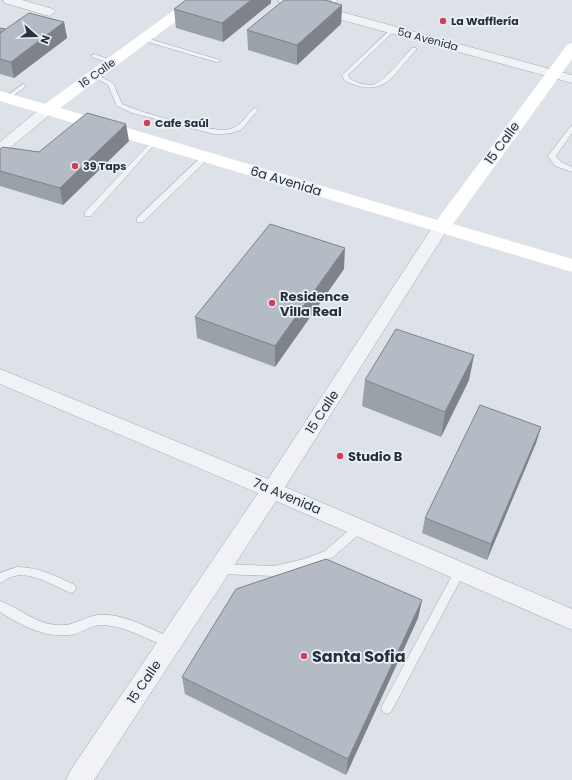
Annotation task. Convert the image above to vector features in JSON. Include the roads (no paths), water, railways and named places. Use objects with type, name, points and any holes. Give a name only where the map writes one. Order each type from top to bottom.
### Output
[{"type":"street","points":[[9,0],[50,12]]},
{"type":"street","name":"16 Calle","points":[[0,149],[47,110],[197,0]]},
{"type":"street","name":"5a Avenida","points":[[284,0],[572,79]]},
{"type":"street","name":"15 Calle","points":[[79,780],[272,490],[441,227],[572,48]]},
{"type":"street","name":"6a Avenida","points":[[3,97],[572,266]]},
{"type":"street","name":"7a Avenida","points":[[0,376],[272,490],[572,620]]},
{"type":"lane","points":[[323,11],[335,0]]},
{"type":"lane","points":[[392,30],[345,75],[347,80],[357,85],[369,87],[378,85],[414,49]]},
{"type":"lane","points":[[143,39],[218,61]]},
{"type":"lane","points":[[94,56],[112,62]]},
{"type":"lane","points":[[94,75],[111,84],[119,105],[134,112],[214,132],[228,133],[237,130],[255,110]]},
{"type":"lane","points":[[3,97],[24,86]]},
{"type":"lane","points":[[572,128],[552,156],[558,164],[572,170]]},
{"type":"lane","points":[[88,214],[154,142]]},
{"type":"lane","points":[[140,220],[206,157]]},
{"type":"lane","points":[[219,569],[274,571],[305,563],[329,554],[359,528]]},
{"type":"lane","points":[[0,578],[5,574],[19,571],[32,572],[71,588]]},
{"type":"lane","points":[[387,708],[460,571]]},
{"type":"lane","points":[[0,606],[47,630],[62,631],[77,628],[93,620],[102,620],[120,622],[170,643]]},
{"type":"place","name":"La Wafflería","points":[[443,21]]},
{"type":"place","name":"Cafe Saúl","points":[[147,123]]},
{"type":"place","name":"39 Taps","points":[[75,166]]},
{"type":"place","name":"Residence Villa Real","points":[[272,303]]},
{"type":"place","name":"Studio B","points":[[340,456]]},
{"type":"place","name":"Santa Sofia","points":[[304,656]]}]
